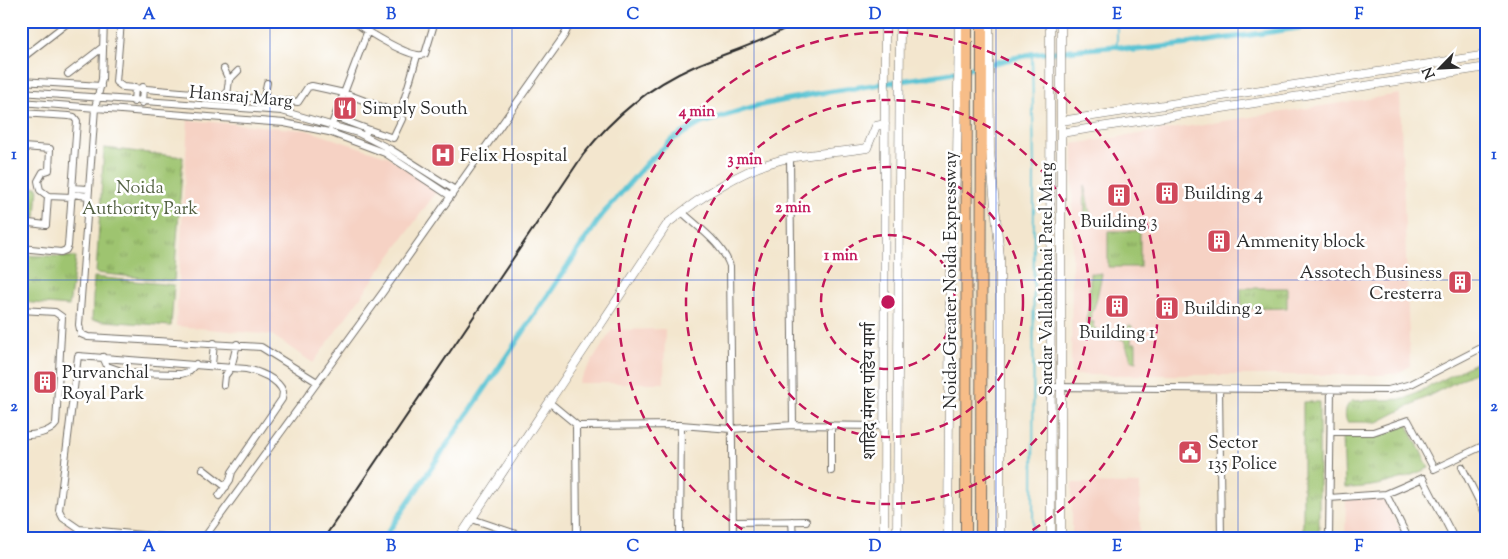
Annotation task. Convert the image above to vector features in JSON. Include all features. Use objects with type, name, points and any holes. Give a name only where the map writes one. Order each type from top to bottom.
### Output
[{"type":"highway","name":"Noida-Greater Noida Expressway","points":[[966,538],[962,117],[967,21]]},
{"type":"highway","name":"Noida-Greater Noida Expressway","points":[[980,538],[986,113],[982,21]]},
{"type":"street","points":[[21,59],[70,21]]},
{"type":"street","points":[[104,21],[101,86],[96,98],[88,192],[79,325],[81,334],[88,337],[214,342],[266,348],[317,382]]},
{"type":"street","points":[[121,21],[116,82],[120,86],[298,102],[310,86],[344,93],[400,114],[417,56]]},
{"type":"street","points":[[353,21],[398,49],[417,56],[425,54],[435,21]]},
{"type":"street","points":[[204,538],[455,190],[564,36],[572,21]]},
{"type":"street","name":"शाहिद मंगल पांडेय मार्ग","points":[[884,538],[885,21]]},
{"type":"street","points":[[897,538],[900,21]]},
{"type":"street","points":[[948,538],[950,268],[962,117],[959,21]]},
{"type":"street","points":[[990,21],[986,113],[1000,258],[1000,538]]},
{"type":"street","name":"Sardar Vallabhbhai Patel Marg","points":[[1050,21],[1051,538]]},
{"type":"street","name":"Sardar Vallabhbhai Patel Marg","points":[[1061,21],[1061,538]]},
{"type":"street","points":[[330,132],[334,116],[368,30]]},
{"type":"street","points":[[68,74],[103,47]]},
{"type":"street","points":[[1061,121],[1487,56]]},
{"type":"street","points":[[1061,133],[1487,67]]},
{"type":"street","points":[[224,69],[229,80],[227,95]]},
{"type":"street","points":[[229,80],[238,70]]},
{"type":"street","points":[[21,81],[101,86]]},
{"type":"street","points":[[264,98],[267,83]]},
{"type":"street","points":[[134,102],[135,87]]},
{"type":"street","points":[[142,102],[143,88]]},
{"type":"street","name":"Hansraj Marg","points":[[21,92],[134,102],[282,111],[365,136],[390,148],[455,190]]},
{"type":"street","name":"Hansraj Marg","points":[[21,102],[284,123],[330,132],[385,153],[450,196]]},
{"type":"street","points":[[21,113],[74,117],[77,121],[68,246],[66,250],[61,252],[21,248]]},
{"type":"street","points":[[334,116],[393,138],[402,120]]},
{"type":"street","points":[[459,538],[668,223],[695,201],[739,177],[775,161],[868,148],[876,126],[885,122]]},
{"type":"street","points":[[365,136],[368,129]]},
{"type":"street","points":[[21,194],[23,147],[50,149],[49,170],[43,172],[38,181],[40,190],[48,196],[88,192]]},
{"type":"street","points":[[790,158],[793,425]]},
{"type":"street","points":[[21,222],[46,225],[48,196]]},
{"type":"street","points":[[885,208],[899,210]]},
{"type":"street","points":[[682,212],[716,243],[727,258],[730,266],[730,429],[733,538]]},
{"type":"street","points":[[21,310],[55,312],[62,317],[56,424],[52,429],[31,435],[21,435]]},
{"type":"street","points":[[212,365],[214,342]]},
{"type":"street","points":[[224,385],[226,376],[231,368],[236,344]]},
{"type":"street","points":[[1050,387],[1399,389],[1487,345]]},
{"type":"street","points":[[164,537],[79,528],[63,518],[59,510],[77,357],[103,357],[212,365],[260,372],[280,386],[283,392],[271,416],[232,472],[228,484],[219,496]]},
{"type":"street","points":[[103,357],[106,366],[127,373],[181,374],[188,372],[196,364]]},
{"type":"street","points":[[1219,388],[1221,538]]},
{"type":"street","points":[[1329,538],[1331,389]]},
{"type":"street","points":[[549,402],[576,425],[681,425],[730,429],[793,425],[884,426]]},
{"type":"street","points":[[1331,432],[1373,432],[1402,420],[1408,420],[1434,468],[1487,444]]},
{"type":"street","points":[[576,425],[577,538]]},
{"type":"street","points":[[680,538],[681,425]]},
{"type":"street","points":[[831,425],[831,471]]},
{"type":"street","points":[[1462,466],[1487,517]]},
{"type":"street","points":[[203,469],[239,490]]},
{"type":"street","points":[[1329,498],[1386,494],[1423,478],[1454,538]]},
{"type":"street","points":[[1386,494],[1408,538]]},
{"type":"street","points":[[472,519],[528,538]]},
{"type":"street","points":[[792,521],[793,538]]},
{"type":"street","points":[[733,522],[806,521]]},
{"type":"shaded area","points":[[1400,94],[1410,366],[1398,373],[1381,375],[1071,375],[1073,144]]},
{"type":"shaded area","points":[[188,120],[306,130],[389,157],[437,191],[313,363],[272,335],[176,326]]},
{"type":"shaded area","name":"Felix Hospital","points":[[441,144],[454,153],[448,162],[444,160],[437,165],[433,163],[435,160],[432,157]]},
{"type":"shaded area","points":[[665,329],[664,383],[578,383],[612,330]]},
{"type":"shaded area","points":[[1072,483],[1140,484],[1140,538],[1072,538]]},
{"type":"shaded area","points":[[1383,495],[1403,536],[1400,538],[1345,538],[1346,500]]},
{"type":"shaded area","points":[[64,524],[118,538],[62,538]]},
{"type":"green space","name":"Noida Authority Park","points":[[104,148],[183,157],[174,281],[96,273]]},
{"type":"green space","points":[[1084,185],[1092,222],[1088,225],[1085,222]]},
{"type":"green space","points":[[24,187],[38,187],[36,217],[23,216]]},
{"type":"green space","points":[[1108,231],[1140,231],[1140,267],[1108,267]]},
{"type":"green space","points":[[21,255],[76,257],[69,306],[21,302]]},
{"type":"green space","points":[[1090,273],[1102,274],[1096,302],[1089,321],[1094,322],[1093,326],[1096,329],[1123,337],[1129,325],[1132,326],[1131,343],[1136,343],[1136,362],[1132,361],[1124,340],[1088,332],[1086,320],[1090,302]]},
{"type":"green space","points":[[94,277],[174,285],[171,326],[92,320]]},
{"type":"green space","points":[[1241,288],[1287,288],[1287,308],[1241,309]]},
{"type":"green space","points":[[1487,357],[1487,366],[1378,422],[1347,422],[1346,410],[1352,401],[1405,399]]},
{"type":"green space","points":[[1303,402],[1319,402],[1319,538],[1303,538]]},
{"type":"green space","points":[[1407,424],[1429,468],[1367,487],[1345,488],[1343,436],[1383,435]]},
{"type":"waterway","points":[[1117,21],[1117,46]]},
{"type":"waterway","points":[[384,538],[602,215],[647,163],[673,139],[701,123],[756,106],[814,94],[947,74],[1032,54],[1117,46],[1134,50],[1173,46],[1346,21]]},
{"type":"waterway","points":[[1032,54],[1034,169],[1033,538]]},
{"type":"railway","points":[[324,538],[594,141],[632,104],[661,84],[693,67],[773,35],[798,21]]},
{"type":"place","name":"Simply South","points":[[345,108]]},
{"type":"place","name":"Felix Hospital","points":[[443,155]]},
{"type":"place","name":"Building 4","points":[[1167,193]]},
{"type":"place","name":"Building 3","points":[[1119,195]]},
{"type":"place","name":"Ammenity block","points":[[1219,241]]},
{"type":"place","name":"Assotech Business Cresterra","points":[[1460,282]]},
{"type":"place","name":"Building 1","points":[[1117,306]]},
{"type":"place","name":"Building 2","points":[[1167,308]]},
{"type":"place","name":"Purvanchal Royal Park","points":[[45,382]]},
{"type":"place","name":"Sector 135 Police","points":[[1190,452]]}]
